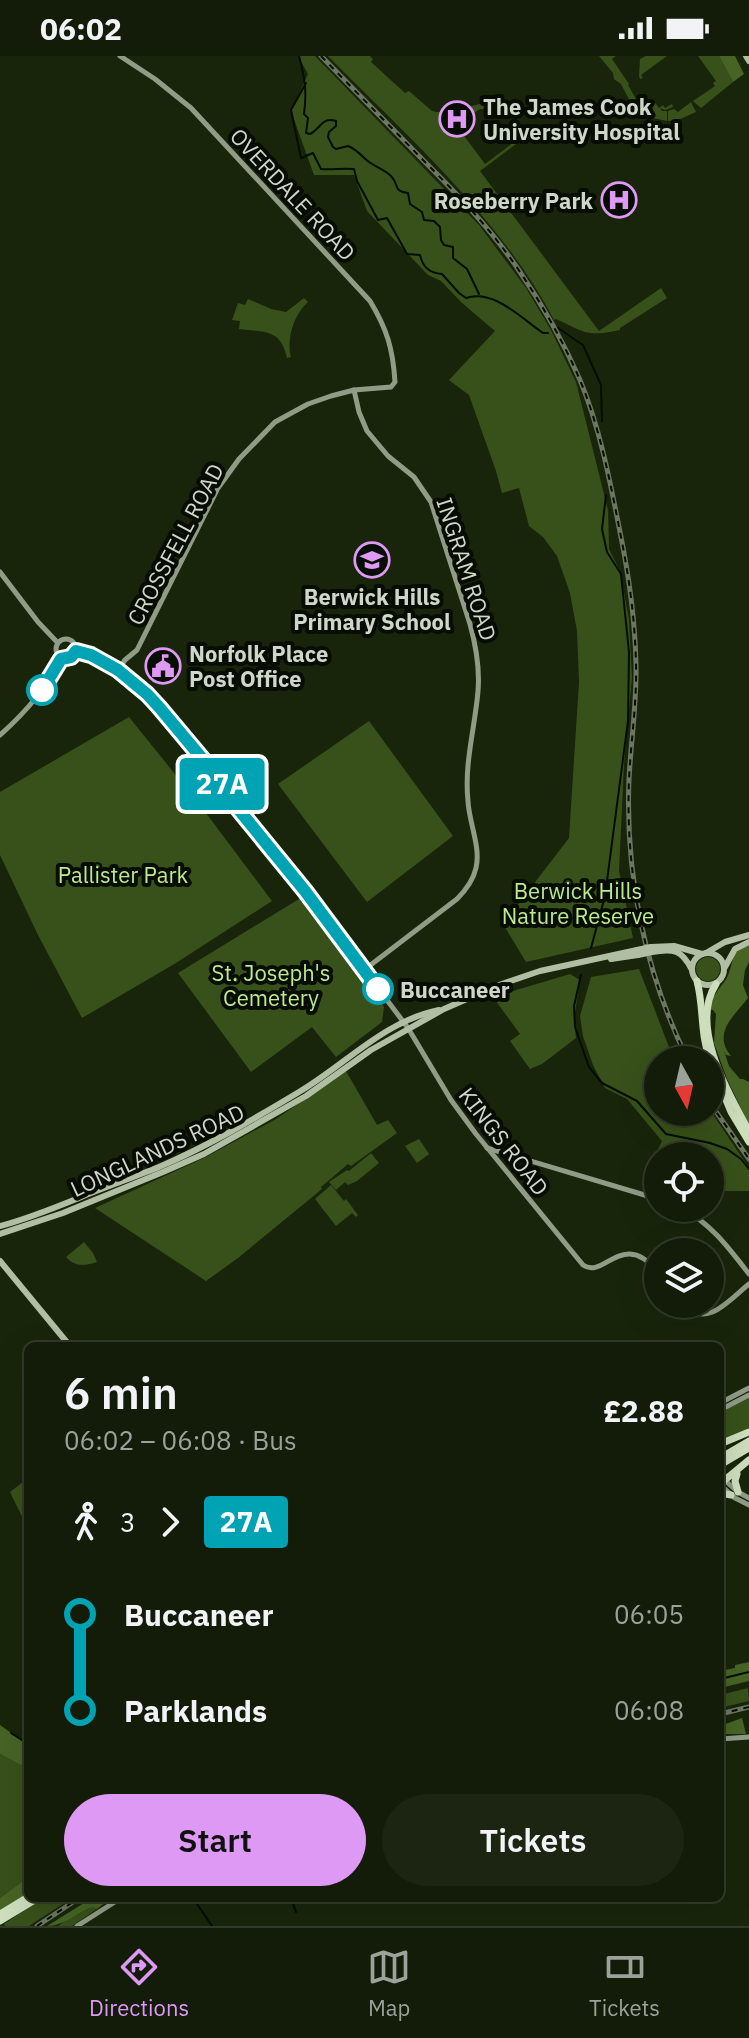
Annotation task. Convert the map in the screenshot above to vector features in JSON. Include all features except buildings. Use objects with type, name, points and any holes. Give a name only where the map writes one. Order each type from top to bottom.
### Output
[{"type":"highway","points":[[697,981],[706,1046]]},
{"type":"highway","points":[[716,984],[708,1002],[709,1039],[721,1076],[749,1131]]},
{"type":"highway","points":[[724,1095],[749,1142]]},
{"type":"highway","points":[[724,1442],[749,1432]]},
{"type":"highway","points":[[724,1456],[749,1441]]},
{"type":"highway","points":[[724,1463],[749,1448]]},
{"type":"highway","points":[[724,1478],[749,1460]]},
{"type":"highway","points":[[724,1493],[735,1493],[736,1475],[749,1460]]},
{"type":"highway","points":[[0,1914],[24,1899]]},
{"type":"highway","points":[[0,1921],[31,1902]]},
{"type":"main road","points":[[746,56],[749,61]]},
{"type":"main road","points":[[749,935],[725,942],[694,960],[692,970],[697,981],[706,986],[716,984],[723,977],[735,949],[749,942]]},
{"type":"main road","name":"LONGLANDS ROAD","points":[[0,1234],[63,1213],[204,1154],[306,1096],[427,1012],[444,1009],[499,985],[540,971],[674,946],[718,956],[725,967]]},
{"type":"main road","name":"LONGLANDS ROAD","points":[[652,950],[678,952],[692,970]]},
{"type":"main road","name":"LONGLANDS ROAD","points":[[0,1226],[121,1182],[201,1147],[303,1090],[356,1051],[406,1025]]},
{"type":"main road","points":[[0,1261],[67,1342]]},
{"type":"street","name":"OVERDALE ROAD","points":[[120,56],[191,108],[370,301],[389,339],[394,385]]},
{"type":"street","name":"CROSSFELL ROAD","points":[[118,670],[137,650],[218,488],[239,459],[275,422],[308,404],[354,390],[394,385]]},
{"type":"street","name":"INGRAM ROAD","points":[[354,390],[367,431],[388,456],[414,477],[431,502],[476,644],[478,664],[478,690],[467,772],[468,804],[477,852],[473,878],[457,899],[364,970]]},
{"type":"street","points":[[0,572],[57,642],[56,653],[61,659]]},
{"type":"street","points":[[57,642],[69,639],[75,643],[76,651],[71,657],[61,659]]},
{"type":"street","name":"KINGS ROAD","points":[[76,651],[91,655],[118,670],[147,694],[221,781],[239,810],[305,891],[406,1025],[451,1100],[583,1265],[590,1269],[622,1254],[644,1258]]},
{"type":"street","points":[[0,735],[33,702],[53,676],[61,659]]},
{"type":"street","points":[[487,1148],[644,1195]]},
{"type":"street","points":[[500,1165],[512,1156]]},
{"type":"street","points":[[704,1222],[749,1274]]},
{"type":"street","points":[[724,1302],[749,1284]]},
{"type":"street","points":[[724,1401],[749,1388]]},
{"type":"street","points":[[724,1408],[749,1395]]},
{"type":"street","points":[[724,1483],[749,1505]]},
{"type":"street","points":[[735,1493],[749,1498]]},
{"type":"street","points":[[724,1739],[749,1737]]},
{"type":"street","points":[[77,1926],[115,1902]]},
{"type":"green space","name":"Berwick Hills Nature Reserve","points":[[298,56],[315,56],[479,225],[526,288],[576,382],[608,510],[609,549],[620,571],[629,619],[632,677],[619,871],[633,938],[526,962],[503,924],[569,838],[579,682],[577,631],[570,593],[557,556],[543,537],[529,526],[519,488],[502,493],[469,395],[449,380],[495,331],[441,281],[428,275],[367,211],[354,175],[314,175],[291,111],[308,74]]},
{"type":"green space","points":[[328,56],[370,56],[373,59],[371,62],[405,93],[409,91],[432,111],[448,112],[489,104],[492,109],[480,109],[456,125],[485,164],[525,134],[527,126],[530,131],[525,140],[480,171],[599,331],[661,288],[667,298],[620,330],[587,332],[554,320],[508,248],[451,180]]},
{"type":"green space","points":[[599,56],[616,56],[612,59],[636,99],[631,103],[621,84],[614,79],[613,73]]},
{"type":"green space","points":[[667,56],[640,79],[640,59]]},
{"type":"green space","points":[[698,56],[719,56],[733,82],[701,108],[693,101],[715,86],[713,83],[716,81]]},
{"type":"green space","points":[[719,56],[735,56],[744,74],[733,82]]},
{"type":"green space","points":[[653,100],[659,108],[672,104],[673,107],[665,110],[660,108],[667,111],[667,121],[653,118],[640,109]]},
{"type":"green space","points":[[691,102],[696,112],[668,121],[668,111],[674,109],[678,112]]},
{"type":"green space","points":[[304,298],[308,302],[295,320],[290,335],[291,357],[287,358],[276,337],[239,329],[240,321],[232,320],[238,303],[245,305],[248,299],[286,312]]},
{"type":"green space","name":"Pallister Park","points":[[129,717],[272,901],[176,963],[82,1018],[0,855],[0,792]]},
{"type":"green space","points":[[369,721],[453,836],[367,902],[278,784]]},
{"type":"green space","name":"St. Joseph's Cemetery","points":[[304,896],[384,1007],[382,1022],[336,1057],[312,1027],[251,1072],[178,973]]},
{"type":"green space","points":[[749,945],[749,962],[743,985],[748,998],[724,1032],[726,1048],[731,1056],[726,1055],[724,1046],[715,1046],[716,1014],[710,1010],[735,955]]},
{"type":"green space","points":[[708,957],[717,960],[720,969],[717,978],[708,981],[699,978],[696,969],[699,960]]},
{"type":"green space","points":[[639,969],[669,1046],[644,1046],[644,1119],[627,1099],[605,1088],[593,1065],[580,1016],[591,977]]},
{"type":"green space","points":[[570,974],[580,980],[574,1019],[576,1038],[542,1064],[530,1069],[510,1041],[520,1034],[493,997]]},
{"type":"green space","points":[[724,1051],[729,1066],[740,1079],[749,1082],[749,1125],[727,1079]]},
{"type":"green space","points":[[346,1071],[377,1125],[388,1120],[397,1133],[351,1166],[348,1164],[322,1189],[206,1281],[95,1208],[206,1157],[276,1119]]},
{"type":"green space","points":[[650,1126],[721,1126],[749,1168],[749,1191],[724,1191],[724,1142],[662,1141]]},
{"type":"green space","points":[[419,1139],[429,1154],[417,1163],[405,1146]]},
{"type":"green space","points":[[371,1153],[379,1163],[357,1181],[348,1185],[345,1182],[336,1190],[329,1182],[349,1171]]},
{"type":"green space","points":[[331,1185],[358,1215],[356,1217],[352,1213],[336,1226],[315,1199]]},
{"type":"green space","points":[[84,1242],[97,1262],[80,1265],[66,1257]]},
{"type":"green space","points":[[749,1397],[749,1429],[724,1440],[724,1412]]},
{"type":"green space","points":[[24,1481],[24,1521],[10,1492]]},
{"type":"green space","points":[[749,1662],[749,1681],[724,1687],[724,1670],[735,1668],[735,1665]]},
{"type":"green space","points":[[748,1688],[749,1701],[724,1707],[724,1694]]},
{"type":"green space","points":[[742,1718],[746,1734],[724,1734],[724,1725]]},
{"type":"green space","points":[[0,1725],[24,1742],[24,1767],[0,1754]]},
{"type":"green space","points":[[0,1754],[24,1767],[24,1880],[0,1898]]},
{"type":"green space","points":[[24,1880],[24,1896],[0,1911],[0,1898]]},
{"type":"green space","points":[[37,1902],[66,1902],[29,1926],[4,1924]]},
{"type":"green space","points":[[86,1902],[106,1902],[97,1909],[93,1907],[59,1924],[47,1926]]},
{"type":"green space","points":[[94,1906],[97,1909],[72,1926],[58,1926],[70,1917]]},
{"type":"waterway","points":[[299,56],[305,85],[306,133],[310,134],[328,120],[336,121],[328,137],[333,147],[348,146],[354,149],[391,176],[400,191],[408,193],[410,204],[422,212],[424,220],[434,221],[440,227],[441,240],[444,245],[453,247],[453,258],[467,269],[479,294]]},
{"type":"waterway","points":[[306,83],[291,110],[301,158],[313,153],[321,169],[354,169],[378,220],[387,218],[407,254],[420,255],[428,269],[442,274],[466,298],[476,296],[497,301],[543,333],[548,333]]},
{"type":"waterway","points":[[558,328],[583,345],[601,385],[602,421]]},
{"type":"waterway","points":[[591,948],[605,896],[628,721],[629,652],[621,574],[607,552],[602,529],[606,495]]},
{"type":"waterway","points":[[581,975],[574,1006],[575,1027],[589,1067],[602,1083],[637,1101],[666,1134],[727,1149],[749,1169]]},
{"type":"waterway","points":[[724,1678],[749,1672]]},
{"type":"waterway","points":[[11,1733],[24,1741]]},
{"type":"waterway","points":[[196,1902],[212,1926]]},
{"type":"waterway","points":[[292,1902],[296,1912]]},
{"type":"railway","points":[[321,56],[473,212],[508,254],[552,323],[587,398],[612,493],[633,614],[636,678],[629,815],[635,887],[649,958],[682,1046]]},
{"type":"railway","points":[[724,1123],[749,1159]]},
{"type":"railway","points":[[724,1713],[749,1707]]},
{"type":"railway","points":[[37,1926],[73,1902]]},
{"type":"bus line","name":"27A","points":[[42,690],[61,659],[68,659],[76,651],[91,655],[118,670],[147,694],[221,781],[239,810],[305,891],[378,989]]},
{"type":"place","name":"The James Cook University Hospital","points":[[457,119]]},
{"type":"place","name":"Roseberry Park","points":[[619,200]]},
{"type":"place","name":"Berwick Hills Primary School","points":[[372,560]]},
{"type":"place","name":"Norfolk Place Post Office","points":[[163,666]]},
{"type":"place","name":"Buccaneer","points":[[378,989]]}]
